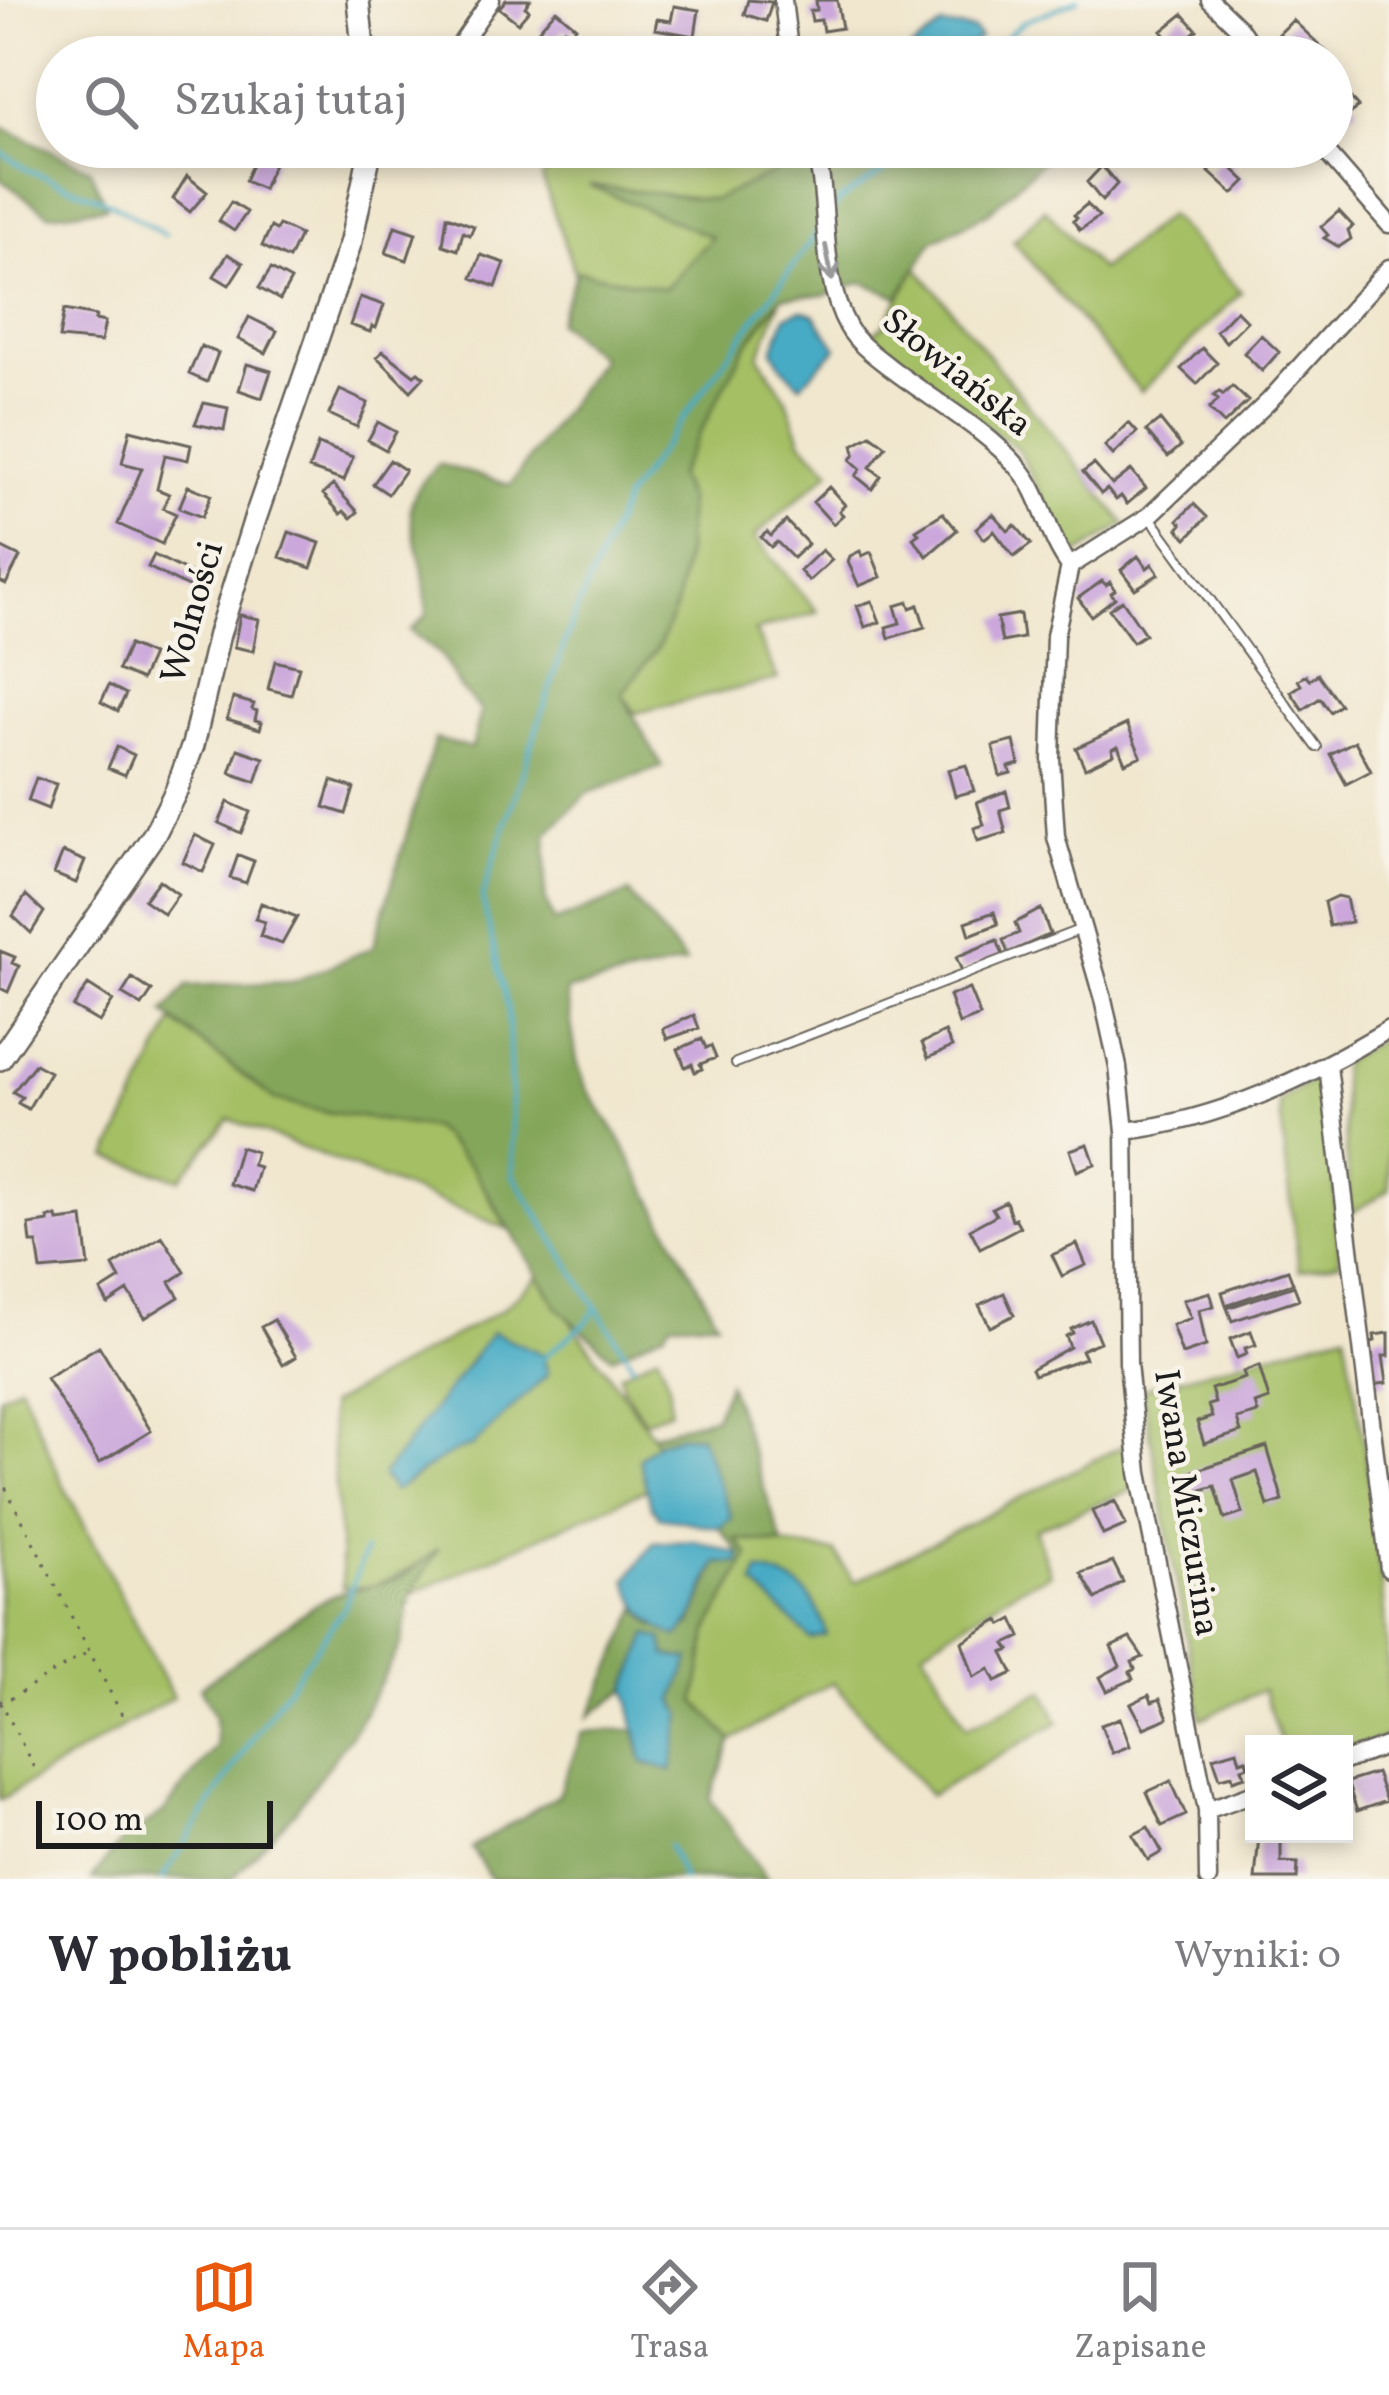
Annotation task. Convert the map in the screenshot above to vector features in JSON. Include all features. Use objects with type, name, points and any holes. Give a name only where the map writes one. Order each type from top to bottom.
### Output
[{"type":"street","points":[[358,0],[362,36]]},
{"type":"street","points":[[466,36],[491,0]]},
{"type":"street","points":[[783,0],[787,36]]},
{"type":"street","points":[[1210,0],[1245,36]]},
{"type":"street","name":"Wolności","points":[[0,1059],[154,833],[176,791],[193,745],[219,634],[351,241],[367,168]]},
{"type":"street","name":"Słowiańska","points":[[819,168],[825,245],[836,299],[850,332],[1023,471],[1070,566]]},
{"type":"street","points":[[1340,168],[1389,224]]},
{"type":"street","points":[[1070,566],[1149,516],[1269,401],[1389,268]]},
{"type":"street","name":"Iwana Miczurina","points":[[1070,566],[1055,636],[1051,759],[1055,837],[1108,1022],[1125,1131],[1128,1363],[1139,1473],[1207,1810],[1208,1879]]},
{"type":"street","points":[[1125,1131],[1199,1115],[1328,1066],[1389,1029]]},
{"type":"street","points":[[1328,1066],[1389,1569]]},
{"type":"street","points":[[1353,1758],[1389,1745]]},
{"type":"street","points":[[1207,1810],[1245,1796]]},
{"type":"lane","points":[[1149,516],[1317,747]]},
{"type":"lane","points":[[736,1063],[1081,929]]},
{"type":"path","points":[[0,1477],[124,1719]]},
{"type":"path","points":[[37,1774],[0,1703],[89,1651]]},
{"type":"green space","points":[[0,126],[36,143],[36,168],[90,169],[106,207],[49,214],[0,179]]},
{"type":"green space","points":[[551,168],[785,168],[714,200],[595,186],[722,238],[670,300],[578,283],[542,177]]},
{"type":"green space","points":[[785,168],[1035,168],[989,212],[933,241],[899,297],[862,282],[825,295],[781,297],[746,345],[677,476],[688,499],[686,551],[676,606],[659,646],[622,694],[662,767],[588,793],[547,834],[545,897],[554,922],[629,893],[686,963],[566,991],[586,1087],[619,1137],[717,1321],[671,1322],[665,1331],[612,1357],[558,1308],[473,1169],[433,1128],[275,1100],[164,1013],[187,986],[293,982],[373,947],[435,739],[472,748],[481,711],[440,654],[410,631],[427,615],[411,512],[417,490],[439,464],[510,485],[601,358],[557,322],[577,271],[665,288],[712,237],[589,185],[713,200]]},
{"type":"green space","points":[[1045,209],[1100,270],[1168,215],[1241,292],[1141,392],[1013,241]]},
{"type":"green space","points":[[917,267],[1125,524],[1073,557],[1018,449],[872,344],[870,335],[884,325]]},
{"type":"green space","points":[[782,297],[759,356],[787,400],[802,442],[831,470],[754,537],[818,612],[755,631],[778,679],[636,713],[622,694],[659,646],[676,606],[686,551],[677,476],[746,345]]},
{"type":"green space","points":[[173,1021],[275,1100],[433,1127],[473,1169],[508,1229],[229,1119],[180,1179],[108,1157]]},
{"type":"green space","points":[[1389,1035],[1389,1190],[1350,1214],[1341,1069],[1346,1059]]},
{"type":"green space","points":[[1316,1078],[1327,1084],[1340,1262],[1299,1270],[1279,1102]]},
{"type":"green space","points":[[538,1276],[652,1434],[656,1443],[639,1459],[647,1489],[411,1594],[436,1551],[393,1578],[343,1588],[329,1405],[501,1310]]},
{"type":"green space","points":[[1345,1332],[1376,1533],[1389,1736],[1353,1749],[1353,1735],[1278,1735],[1263,1690],[1201,1719],[1142,1389]]},
{"type":"green space","points":[[658,1354],[669,1384],[670,1410],[645,1421],[620,1374]]},
{"type":"green space","points":[[728,1383],[783,1544],[736,1539],[749,1555],[708,1631],[696,1701],[732,1740],[710,1799],[767,1879],[491,1879],[471,1848],[558,1795],[583,1732],[635,1729],[643,1762],[672,1771],[674,1701],[689,1659],[665,1656],[648,1635],[627,1689],[590,1716],[638,1608],[654,1626],[691,1626],[717,1563],[739,1563],[740,1553],[719,1528],[731,1517],[680,1435],[656,1443],[652,1434],[715,1416]]},
{"type":"green space","points":[[20,1384],[62,1482],[173,1697],[0,1800],[0,1396]]},
{"type":"green space","points":[[1128,1443],[1135,1489],[1035,1529],[1050,1574],[1017,1589],[923,1649],[967,1726],[1044,1691],[1059,1722],[930,1795],[833,1682],[732,1740],[696,1702],[708,1631],[749,1555],[735,1539],[835,1552],[854,1582]]},
{"type":"green space","points":[[439,1548],[411,1594],[401,1644],[357,1726],[294,1812],[232,1879],[92,1879],[121,1841],[164,1812],[216,1746],[215,1716],[200,1687],[314,1605],[401,1578]]},
{"type":"water","points":[[942,26],[974,30],[978,36],[929,36]]},
{"type":"water","points":[[801,310],[814,314],[837,348],[800,385],[773,350],[786,316]]},
{"type":"water","points":[[492,1332],[543,1354],[548,1374],[471,1447],[393,1491],[382,1476]]},
{"type":"water","points":[[680,1435],[700,1436],[732,1518],[719,1528],[660,1517],[651,1506],[639,1459],[656,1443]]},
{"type":"water","points":[[695,1541],[740,1554],[739,1563],[717,1563],[691,1621],[677,1637],[645,1614],[627,1580],[653,1543]]},
{"type":"water","points":[[759,1571],[785,1578],[804,1591],[818,1610],[826,1635],[811,1639],[754,1584]]},
{"type":"water","points":[[648,1635],[663,1639],[666,1656],[690,1659],[674,1701],[682,1714],[672,1771],[643,1762],[627,1689]]},
{"type":"building","points":[[506,0],[530,0],[525,7],[529,10],[518,23],[499,8]]},
{"type":"building","points":[[748,0],[772,2],[766,21],[744,14]]},
{"type":"building","points":[[816,0],[837,0],[842,28],[823,31],[821,20],[812,21],[810,11],[817,10]]},
{"type":"building","points":[[674,6],[699,10],[695,36],[655,29],[657,19],[671,21]]},
{"type":"building","points":[[556,10],[576,27],[570,34],[564,29],[558,36],[547,36],[539,29]]},
{"type":"building","points":[[1183,14],[1197,30],[1190,36],[1166,36],[1162,31]]},
{"type":"building","points":[[1293,20],[1310,36],[1281,36]]},
{"type":"building","points":[[251,168],[272,168],[263,189],[245,181]]},
{"type":"building","points":[[1104,168],[1117,184],[1102,201],[1087,182]]},
{"type":"building","points":[[1232,168],[1246,181],[1233,194],[1209,172]]},
{"type":"building","points":[[187,176],[207,192],[190,212],[173,199]]},
{"type":"building","points":[[231,202],[247,212],[234,231],[219,221]]},
{"type":"building","points":[[1087,204],[1099,217],[1080,230],[1074,215]]},
{"type":"building","points":[[1339,211],[1353,226],[1348,230],[1351,239],[1339,247],[1324,238],[1328,235],[1321,227]]},
{"type":"building","points":[[447,216],[474,226],[470,235],[463,232],[458,250],[443,245]]},
{"type":"building","points":[[279,225],[300,235],[289,259],[262,246],[271,227],[276,230]]},
{"type":"building","points":[[395,226],[416,233],[407,260],[386,253]]},
{"type":"building","points":[[228,254],[243,263],[229,285],[214,276]]},
{"type":"building","points":[[481,255],[505,263],[496,287],[472,278]]},
{"type":"building","points":[[271,269],[291,280],[280,300],[259,288]]},
{"type":"building","points":[[360,297],[384,305],[370,332],[350,325]]},
{"type":"building","points":[[64,310],[105,322],[101,342],[59,338]]},
{"type":"building","points":[[1236,310],[1247,321],[1226,342],[1216,331]]},
{"type":"building","points":[[249,317],[277,331],[266,353],[238,339]]},
{"type":"building","points":[[1261,335],[1279,352],[1262,371],[1244,353]]},
{"type":"building","points":[[201,346],[218,353],[207,382],[189,374]]},
{"type":"building","points":[[1202,348],[1217,363],[1197,384],[1181,369]]},
{"type":"building","points":[[383,351],[414,375],[418,372],[424,377],[411,391],[377,357]]},
{"type":"building","points":[[247,364],[271,371],[262,398],[239,390]]},
{"type":"building","points":[[1232,386],[1248,401],[1224,424],[1209,409],[1219,391],[1223,395]]},
{"type":"building","points":[[340,390],[368,403],[357,427],[329,414]]},
{"type":"building","points":[[204,403],[228,408],[224,430],[195,424]]},
{"type":"building","points":[[1160,420],[1181,446],[1168,457],[1146,431]]},
{"type":"building","points":[[378,422],[396,432],[386,450],[368,440]]},
{"type":"building","points":[[1129,423],[1137,432],[1113,455],[1105,446]]},
{"type":"building","points":[[130,430],[191,445],[188,460],[165,455],[157,489],[169,494],[163,508],[176,514],[162,544],[118,524],[142,468],[122,463]]},
{"type":"building","points":[[871,435],[886,446],[870,467],[881,476],[872,489],[856,476],[861,469],[851,460],[853,445]]},
{"type":"building","points":[[318,444],[353,457],[344,481],[309,469]]},
{"type":"building","points":[[390,460],[405,470],[388,494],[373,484]]},
{"type":"building","points":[[1094,464],[1112,485],[1131,470],[1146,488],[1127,504],[1107,489],[1101,494],[1083,472]]},
{"type":"building","points":[[333,485],[358,512],[351,518],[323,494]]},
{"type":"building","points":[[188,486],[211,495],[202,517],[179,508]]},
{"type":"building","points":[[829,487],[845,505],[839,511],[843,515],[833,524],[813,502]]},
{"type":"building","points":[[1194,504],[1207,517],[1187,538],[1178,529],[1182,524],[1178,520]]},
{"type":"building","points":[[943,513],[957,530],[927,556],[913,538],[919,534],[916,530]]},
{"type":"building","points":[[993,514],[1008,531],[1015,525],[1031,544],[1014,557],[994,531],[984,539],[976,528]]},
{"type":"building","points":[[786,521],[808,544],[793,558],[777,542],[771,547],[761,537],[767,532],[771,536]]},
{"type":"building","points":[[289,532],[320,543],[311,568],[280,557]]},
{"type":"building","points":[[0,547],[20,557],[6,584],[0,581]]},
{"type":"building","points":[[822,550],[832,560],[809,581],[800,571]]},
{"type":"building","points":[[860,551],[862,556],[871,552],[881,577],[859,586],[848,562]]},
{"type":"building","points":[[154,555],[210,583],[204,595],[148,567]]},
{"type":"building","points":[[1138,556],[1159,574],[1135,589],[1121,570]]},
{"type":"building","points":[[1102,581],[1110,582],[1115,598],[1091,616],[1078,598]]},
{"type":"building","points":[[1122,600],[1145,634],[1133,642],[1109,609]]},
{"type":"building","points":[[872,601],[880,622],[865,627],[857,606]]},
{"type":"building","points":[[908,602],[910,608],[918,605],[925,627],[889,638],[886,627],[900,623],[895,606]]},
{"type":"building","points":[[1020,614],[1023,638],[1002,642],[997,618]]},
{"type":"building","points":[[240,615],[259,619],[253,651],[234,647]]},
{"type":"building","points":[[129,645],[152,655],[141,680],[118,670]]},
{"type":"building","points":[[275,661],[299,667],[291,695],[268,689]]},
{"type":"building","points":[[1318,674],[1340,705],[1330,712],[1320,698],[1303,710],[1291,692],[1301,685],[1298,680]]},
{"type":"building","points":[[109,685],[126,694],[118,711],[101,702]]},
{"type":"building","points":[[233,698],[254,704],[260,729],[227,719]]},
{"type":"building","points":[[1127,724],[1141,756],[1125,763],[1118,746],[1112,749],[1114,754],[1085,768],[1076,748]]},
{"type":"building","points":[[1014,741],[1019,764],[1000,776],[993,746]]},
{"type":"building","points":[[1355,741],[1371,771],[1346,784],[1330,754]]},
{"type":"building","points":[[117,747],[134,755],[125,775],[108,768]]},
{"type":"building","points":[[238,749],[264,758],[256,782],[230,773]]},
{"type":"building","points":[[966,765],[974,791],[955,796],[948,770]]},
{"type":"building","points":[[36,778],[56,784],[48,809],[28,801]]},
{"type":"building","points":[[332,781],[354,788],[346,814],[324,807]]},
{"type":"building","points":[[1006,791],[1010,807],[1000,810],[1006,833],[978,841],[974,828],[984,825],[977,802]]},
{"type":"building","points":[[228,802],[250,812],[241,833],[219,823]]},
{"type":"building","points":[[195,835],[215,845],[203,872],[183,862]]},
{"type":"building","points":[[63,852],[85,861],[76,883],[54,874]]},
{"type":"building","points":[[238,855],[254,861],[246,883],[230,878]]},
{"type":"building","points":[[159,880],[178,894],[164,914],[144,900]]},
{"type":"building","points":[[26,895],[44,912],[31,933],[13,916]]},
{"type":"building","points":[[1346,898],[1351,922],[1329,926],[1324,902]]},
{"type":"building","points":[[261,903],[297,917],[282,944],[260,936],[265,922],[255,919]]},
{"type":"building","points":[[1041,909],[1050,934],[1008,953],[1003,940],[1019,933],[1015,923]]},
{"type":"building","points":[[994,912],[998,924],[970,935],[966,922]]},
{"type":"building","points":[[997,940],[1003,955],[962,971],[956,957]]},
{"type":"building","points":[[0,951],[15,957],[12,963],[19,966],[8,992],[0,988]]},
{"type":"building","points":[[132,978],[152,991],[142,1006],[122,994]]},
{"type":"building","points":[[88,985],[113,1001],[99,1022],[73,1007]]},
{"type":"building","points":[[969,989],[980,1016],[959,1024],[949,996]]},
{"type":"building","points":[[694,1015],[699,1028],[667,1039],[663,1029]]},
{"type":"building","points":[[945,1032],[952,1047],[928,1058],[922,1043]]},
{"type":"building","points":[[702,1039],[716,1058],[700,1064],[702,1069],[695,1072],[692,1064],[685,1067],[678,1049]]},
{"type":"building","points":[[35,1064],[50,1072],[28,1109],[13,1092]]},
{"type":"building","points":[[1088,1144],[1095,1164],[1077,1171],[1070,1150]]},
{"type":"building","points":[[240,1147],[256,1152],[252,1165],[259,1167],[252,1191],[229,1184]]},
{"type":"building","points":[[1006,1201],[1012,1220],[1020,1227],[980,1248],[970,1229],[996,1215],[992,1208]]},
{"type":"building","points":[[57,1217],[58,1221],[83,1218],[89,1266],[41,1270],[29,1225]]},
{"type":"building","points":[[162,1236],[185,1272],[170,1282],[179,1297],[145,1318],[128,1291],[108,1304],[101,1291],[120,1279],[113,1266]]},
{"type":"building","points":[[1077,1244],[1086,1265],[1062,1276],[1052,1255]]},
{"type":"building","points":[[1288,1270],[1293,1283],[1226,1305],[1222,1292]]},
{"type":"building","points":[[1294,1286],[1299,1299],[1232,1321],[1227,1308]]},
{"type":"building","points":[[1210,1292],[1214,1306],[1199,1310],[1206,1346],[1182,1354],[1172,1325],[1191,1318],[1183,1300]]},
{"type":"building","points":[[1004,1293],[1014,1315],[990,1327],[979,1305]]},
{"type":"building","points":[[274,1320],[296,1357],[283,1365],[261,1327]]},
{"type":"building","points":[[1091,1320],[1100,1342],[1081,1350],[1085,1358],[1034,1375],[1031,1369],[1070,1347],[1066,1336],[1073,1333],[1071,1329]]},
{"type":"building","points":[[1251,1331],[1256,1345],[1245,1348],[1247,1354],[1237,1358],[1230,1339]]},
{"type":"building","points":[[1389,1333],[1389,1356],[1383,1356],[1387,1383],[1371,1385],[1371,1342],[1374,1335]]},
{"type":"building","points":[[99,1346],[151,1431],[99,1463],[46,1378]]},
{"type":"building","points":[[1259,1366],[1269,1399],[1255,1404],[1258,1413],[1237,1419],[1241,1432],[1204,1444],[1197,1422],[1212,1417],[1211,1389],[1245,1378],[1243,1372]]},
{"type":"building","points":[[1267,1447],[1283,1501],[1268,1506],[1257,1472],[1233,1480],[1243,1513],[1225,1519],[1215,1486],[1191,1493],[1185,1474]]},
{"type":"building","points":[[1115,1501],[1126,1525],[1103,1535],[1092,1511]]},
{"type":"building","points":[[1113,1562],[1123,1582],[1096,1599],[1081,1573]]},
{"type":"building","points":[[1013,1619],[1021,1637],[1006,1644],[1010,1650],[1003,1653],[1013,1673],[996,1681],[990,1669],[974,1677],[962,1642],[999,1620],[1002,1625]]},
{"type":"building","points":[[1130,1638],[1143,1657],[1132,1662],[1133,1679],[1107,1691],[1100,1677],[1120,1666],[1111,1647]]},
{"type":"building","points":[[1149,1695],[1152,1702],[1160,1699],[1168,1718],[1144,1728],[1131,1704]]},
{"type":"building","points":[[1120,1718],[1130,1746],[1112,1753],[1101,1725]]},
{"type":"building","points":[[1237,1750],[1240,1761],[1245,1759],[1245,1776],[1220,1778],[1213,1757]]},
{"type":"building","points":[[1376,1773],[1386,1801],[1357,1811],[1353,1780]]},
{"type":"building","points":[[1171,1781],[1186,1815],[1162,1826],[1147,1792]]},
{"type":"building","points":[[1148,1827],[1162,1852],[1148,1860],[1133,1835]]},
{"type":"building","points":[[1258,1843],[1281,1843],[1281,1862],[1298,1863],[1297,1879],[1255,1879]]},
{"type":"waterway","points":[[1007,36],[1023,22],[1078,0]]},
{"type":"waterway","points":[[0,151],[26,169],[111,203],[165,235]]},
{"type":"waterway","points":[[830,215],[840,200],[889,168]]},
{"type":"waterway","points":[[633,1365],[513,1175],[508,1009],[482,897],[571,624],[625,499],[817,233]]},
{"type":"waterway","points":[[544,1357],[587,1322],[596,1308]]},
{"type":"waterway","points":[[162,1879],[253,1737],[344,1608],[365,1551]]},
{"type":"waterway","points":[[669,1846],[683,1879]]}]
